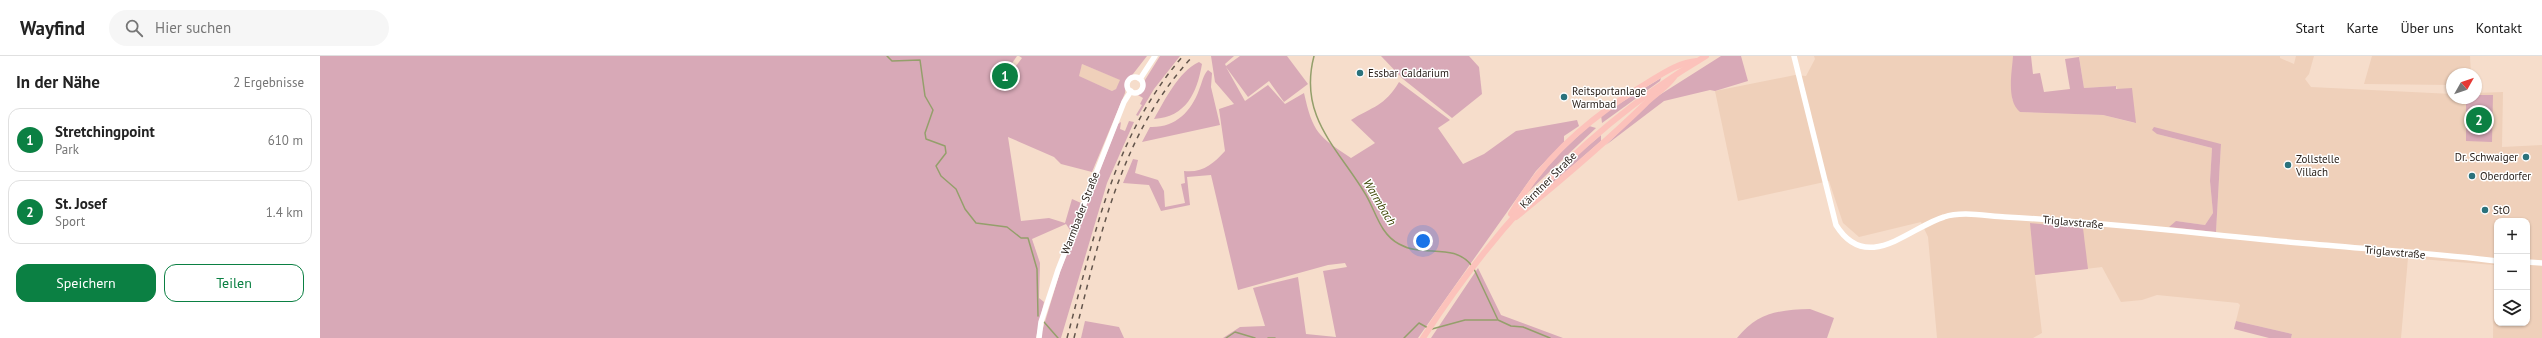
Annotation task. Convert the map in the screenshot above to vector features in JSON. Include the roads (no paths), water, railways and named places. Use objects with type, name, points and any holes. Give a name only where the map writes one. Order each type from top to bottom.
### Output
[{"type":"main road","name":"Kärntner Straße","points":[[1424,338],[1466,275],[1504,226],[1536,191],[1610,121],[1706,56]]},
{"type":"main road","points":[[1504,226],[1518,202],[1543,167],[1582,127],[1614,102],[1655,78],[1688,62],[1697,61]]},
{"type":"main road","points":[[1504,226],[1600,146],[1654,95],[1668,85],[1676,75]]},
{"type":"street","name":"Warmbader Straße","points":[[1140,79],[1155,56]]},
{"type":"street","name":"Triglavstraße","points":[[1794,56],[1836,225],[1845,236],[1857,244],[1881,246],[1906,237],[1944,216],[1967,215],[2082,222],[2494,261]]},
{"type":"street","name":"Warmbader Straße","points":[[1131,91],[1135,93],[1142,90],[1143,82],[1140,79]]},
{"type":"street","name":"Warmbader Straße","points":[[1131,91],[1128,84],[1130,80],[1140,79]]},
{"type":"street","name":"Warmbader Straße","points":[[1039,338],[1041,322],[1058,270],[1124,102],[1131,91]]},
{"type":"street","points":[[2530,262],[2542,263]]},
{"type":"waterway","points":[[887,56],[892,61],[920,60],[925,96],[933,110],[925,133],[926,139],[945,146],[946,153],[936,166],[941,176],[956,189],[965,209],[976,223],[1007,227],[1021,238],[1028,238],[1037,269],[1038,316]]},
{"type":"waterway","name":"Warmbach","points":[[1314,56],[1310,78],[1311,97],[1316,114],[1333,146],[1366,195],[1387,235],[1399,244],[1408,248],[1456,254],[1465,259],[1472,266]]},
{"type":"waterway","name":"Warmbach","points":[[1474,269],[1498,320],[1511,326],[1523,327],[1550,338]]},
{"type":"waterway","points":[[1432,329],[1465,320],[1497,320]]},
{"type":"waterway","points":[[1044,322],[1058,338]]},
{"type":"waterway","points":[[1404,338],[1419,323],[1428,328]]},
{"type":"waterway","points":[[1226,338],[1235,332],[1255,338]]},
{"type":"waterway","points":[[1268,338],[1275,338]]},
{"type":"railway","points":[[1067,338],[1097,226],[1123,154],[1139,120],[1159,87],[1183,56]]},
{"type":"railway","points":[[1074,338],[1104,225],[1130,153],[1147,119],[1168,86],[1193,56]]},
{"type":"place","name":"Essbar Caldarium","points":[[1360,73]]},
{"type":"place","name":"Stretchingpoint","points":[[1005,76]]},
{"type":"place","name":"Reitsportanlage Warmbad","points":[[1564,97]]},
{"type":"place","name":"St. Josef","points":[[2479,120]]},
{"type":"place","name":"Dr. Schwaiger","points":[[2526,157]]},
{"type":"place","name":"Zollstelle Villach","points":[[2288,165]]},
{"type":"place","name":"Oberdorfer","points":[[2472,176]]},
{"type":"place","name":"StO","points":[[2485,210]]}]
